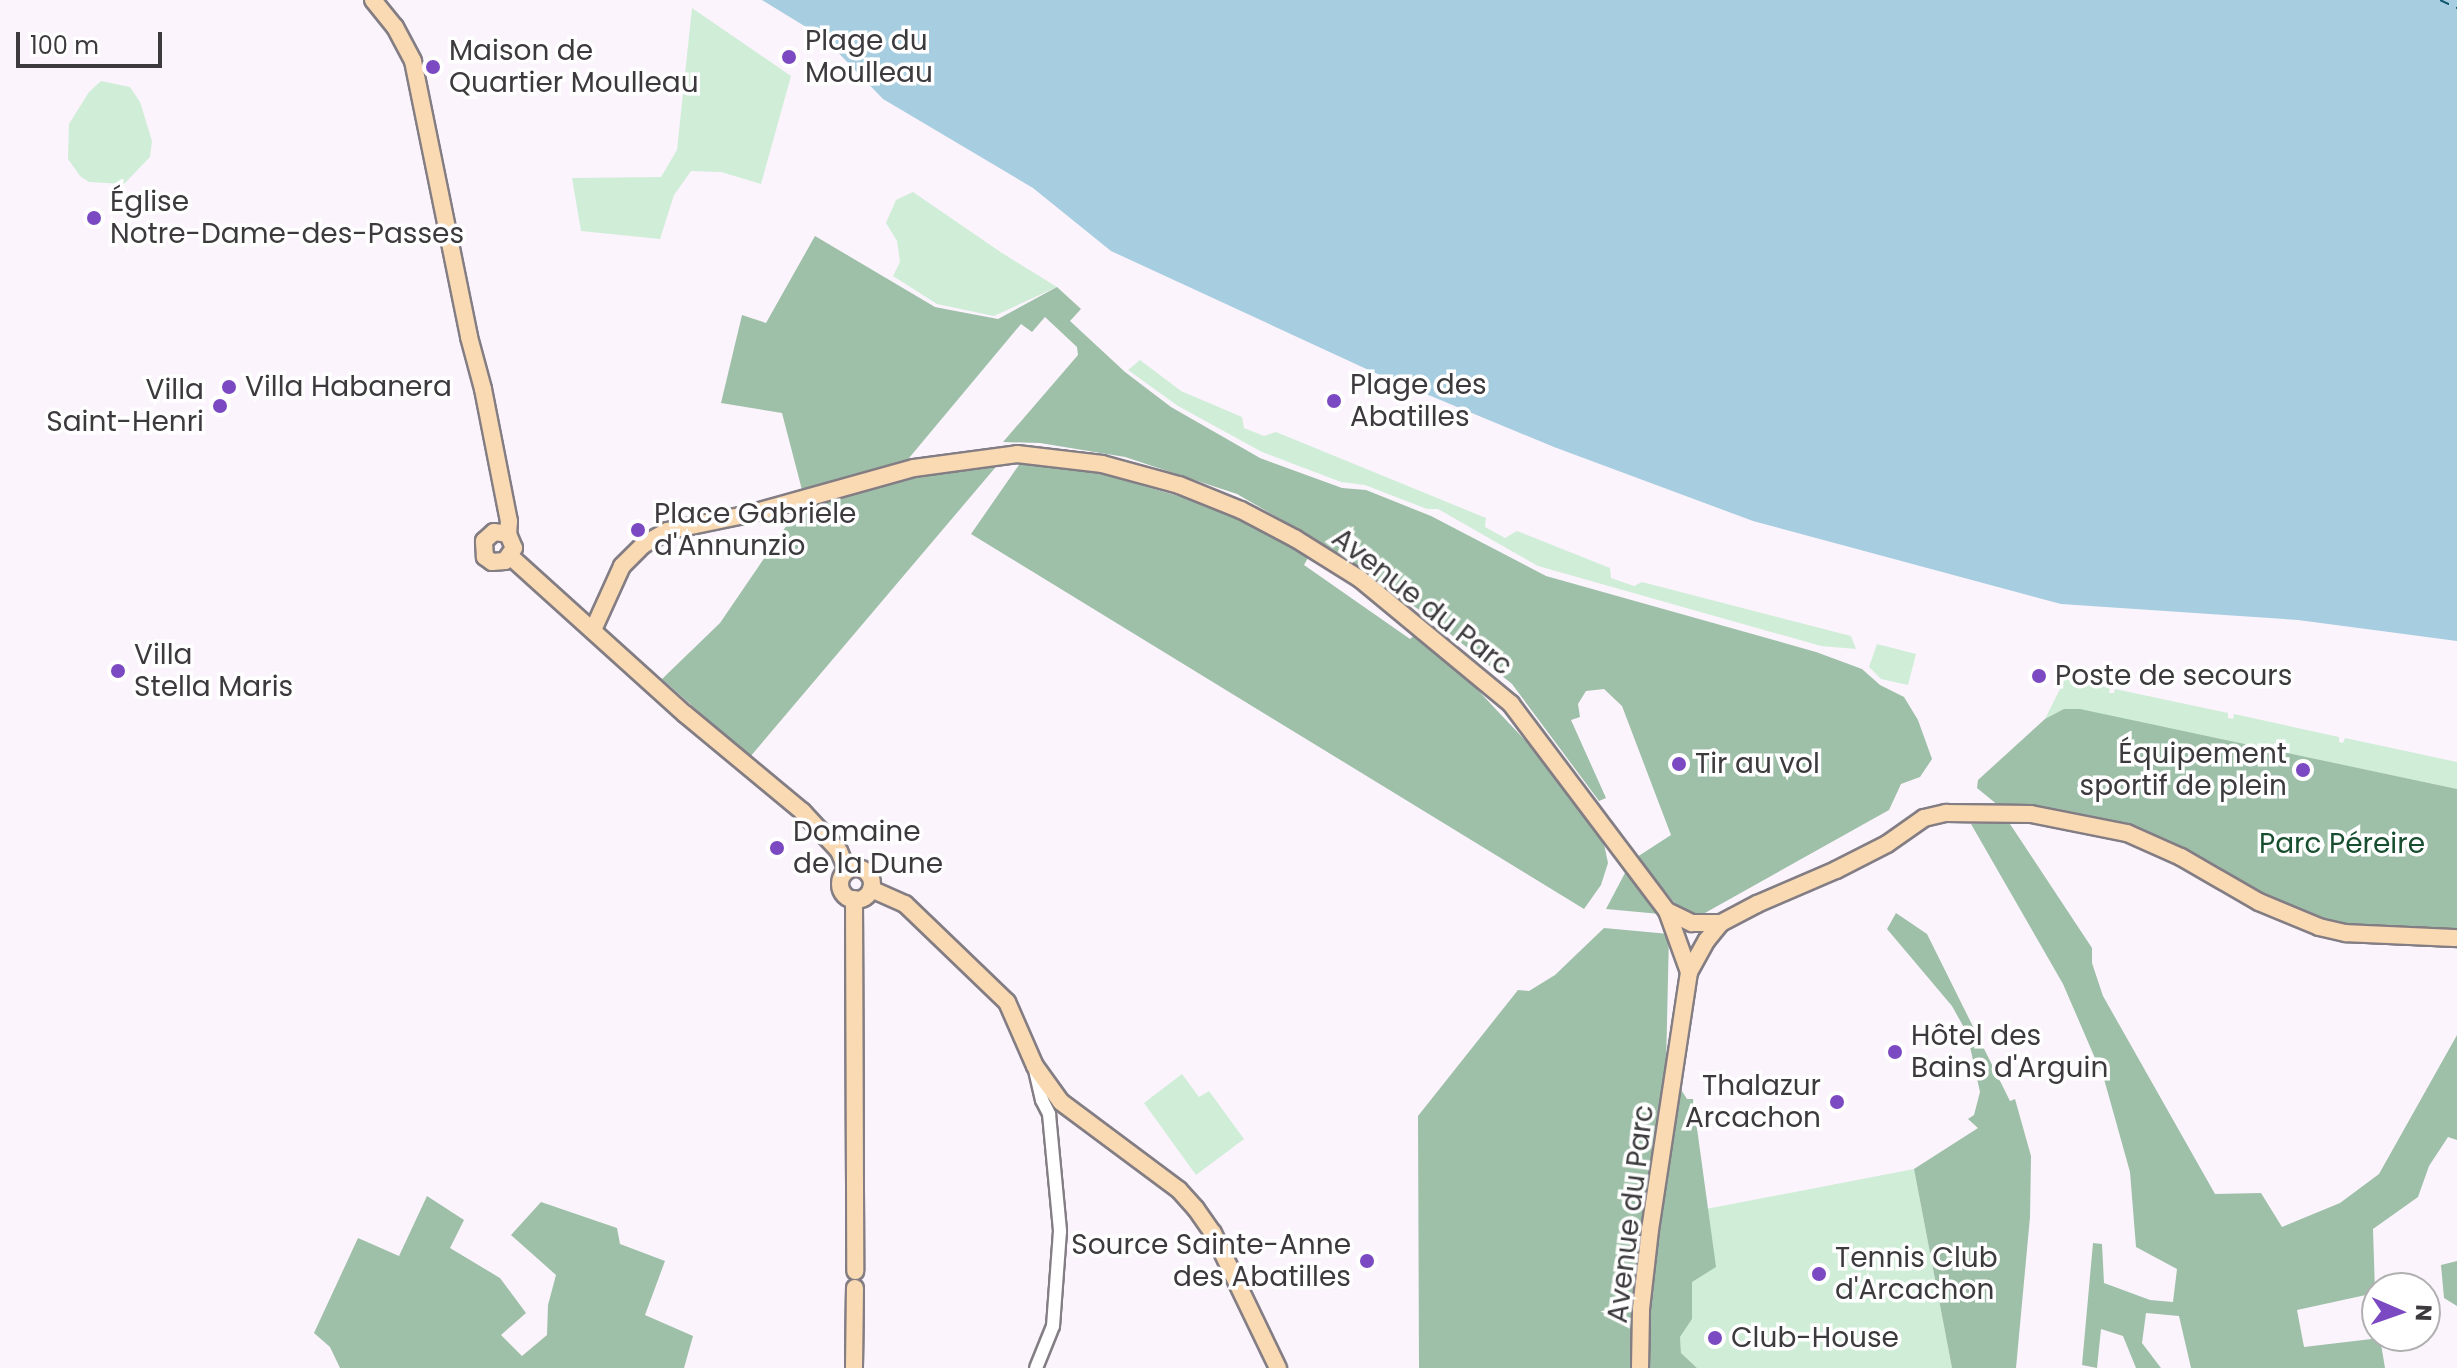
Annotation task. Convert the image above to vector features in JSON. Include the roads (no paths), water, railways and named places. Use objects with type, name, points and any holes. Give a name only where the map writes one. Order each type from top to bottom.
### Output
[{"type":"main road","points":[[373,0],[395,27],[413,61],[470,344],[483,389],[509,521],[508,534],[514,548],[511,557],[505,561],[492,562],[485,557],[487,535],[502,530],[508,534]]},
{"type":"main road","name":"Avenue du Parc","points":[[593,630],[622,566],[643,545],[667,531],[749,514],[914,468],[994,454],[1102,464],[1179,485],[1241,510],[1296,539],[1360,579],[1511,704],[1683,929],[1689,972],[1650,1230],[1641,1309],[1640,1368]]},
{"type":"main road","points":[[511,557],[685,714],[802,811],[839,851],[847,870]]},
{"type":"main road","points":[[1683,929],[1721,923],[1857,860],[1924,818],[1971,812],[2031,814],[2127,833],[2181,857],[2259,902],[2319,927],[2346,933],[2457,938]]},
{"type":"main road","points":[[847,870],[864,870],[871,880],[871,889],[864,897],[854,899],[846,896],[841,887],[841,878],[847,870]]},
{"type":"main road","points":[[871,889],[905,904],[1007,1002],[1055,1108],[1179,1190],[1196,1209],[1213,1233],[1278,1368]]},
{"type":"main road","points":[[854,899],[854,1368]]},
{"type":"main road","name":"Avenue du Parc","points":[[1689,972],[1707,940],[1721,923]]},
{"type":"main road","points":[[1683,929],[1707,940]]},
{"type":"street","points":[[1036,1368],[1053,1326],[1059,1246],[1055,1108]]},
{"type":"water","points":[[762,0],[2457,0],[2457,641],[2298,620],[2061,604],[1753,521],[1554,447],[1373,372],[1111,251],[1033,188],[883,99],[824,38]]},
{"type":"place","name":"Plage du Moulleau","points":[[789,57]]},
{"type":"place","name":"Maison de Quartier Moulleau","points":[[433,67]]},
{"type":"place","name":"Église Notre-Dame-des-Passes","points":[[94,218]]},
{"type":"place","name":"Villa Habanera","points":[[229,387]]},
{"type":"place","name":"Plage des Abatilles","points":[[1334,401]]},
{"type":"place","name":"Villa Saint-Henri","points":[[220,406]]},
{"type":"place","name":"Place Gabriele d'Annunzio","points":[[638,530]]},
{"type":"place","name":"Villa Stella Maris","points":[[118,671]]},
{"type":"place","name":"Poste de secours","points":[[2039,676]]},
{"type":"place","name":"Tir au vol","points":[[1679,764]]},
{"type":"place","name":"Équipement sportif de plein","points":[[2303,770]]},
{"type":"place","name":"Domaine de la Dune","points":[[777,848]]},
{"type":"place","name":"Hôtel des Bains d'Arguin","points":[[1895,1052]]},
{"type":"place","name":"Thalazur Arcachon","points":[[1837,1102]]},
{"type":"place","name":"Source Sainte-Anne des Abatilles","points":[[1367,1261]]},
{"type":"place","name":"Tennis Club d'Arcachon","points":[[1819,1274]]},
{"type":"place","name":"Club-House","points":[[1715,1338]]},
{"type":"park label","name":"Parc Péreire","points":[[2342,844]]}]
